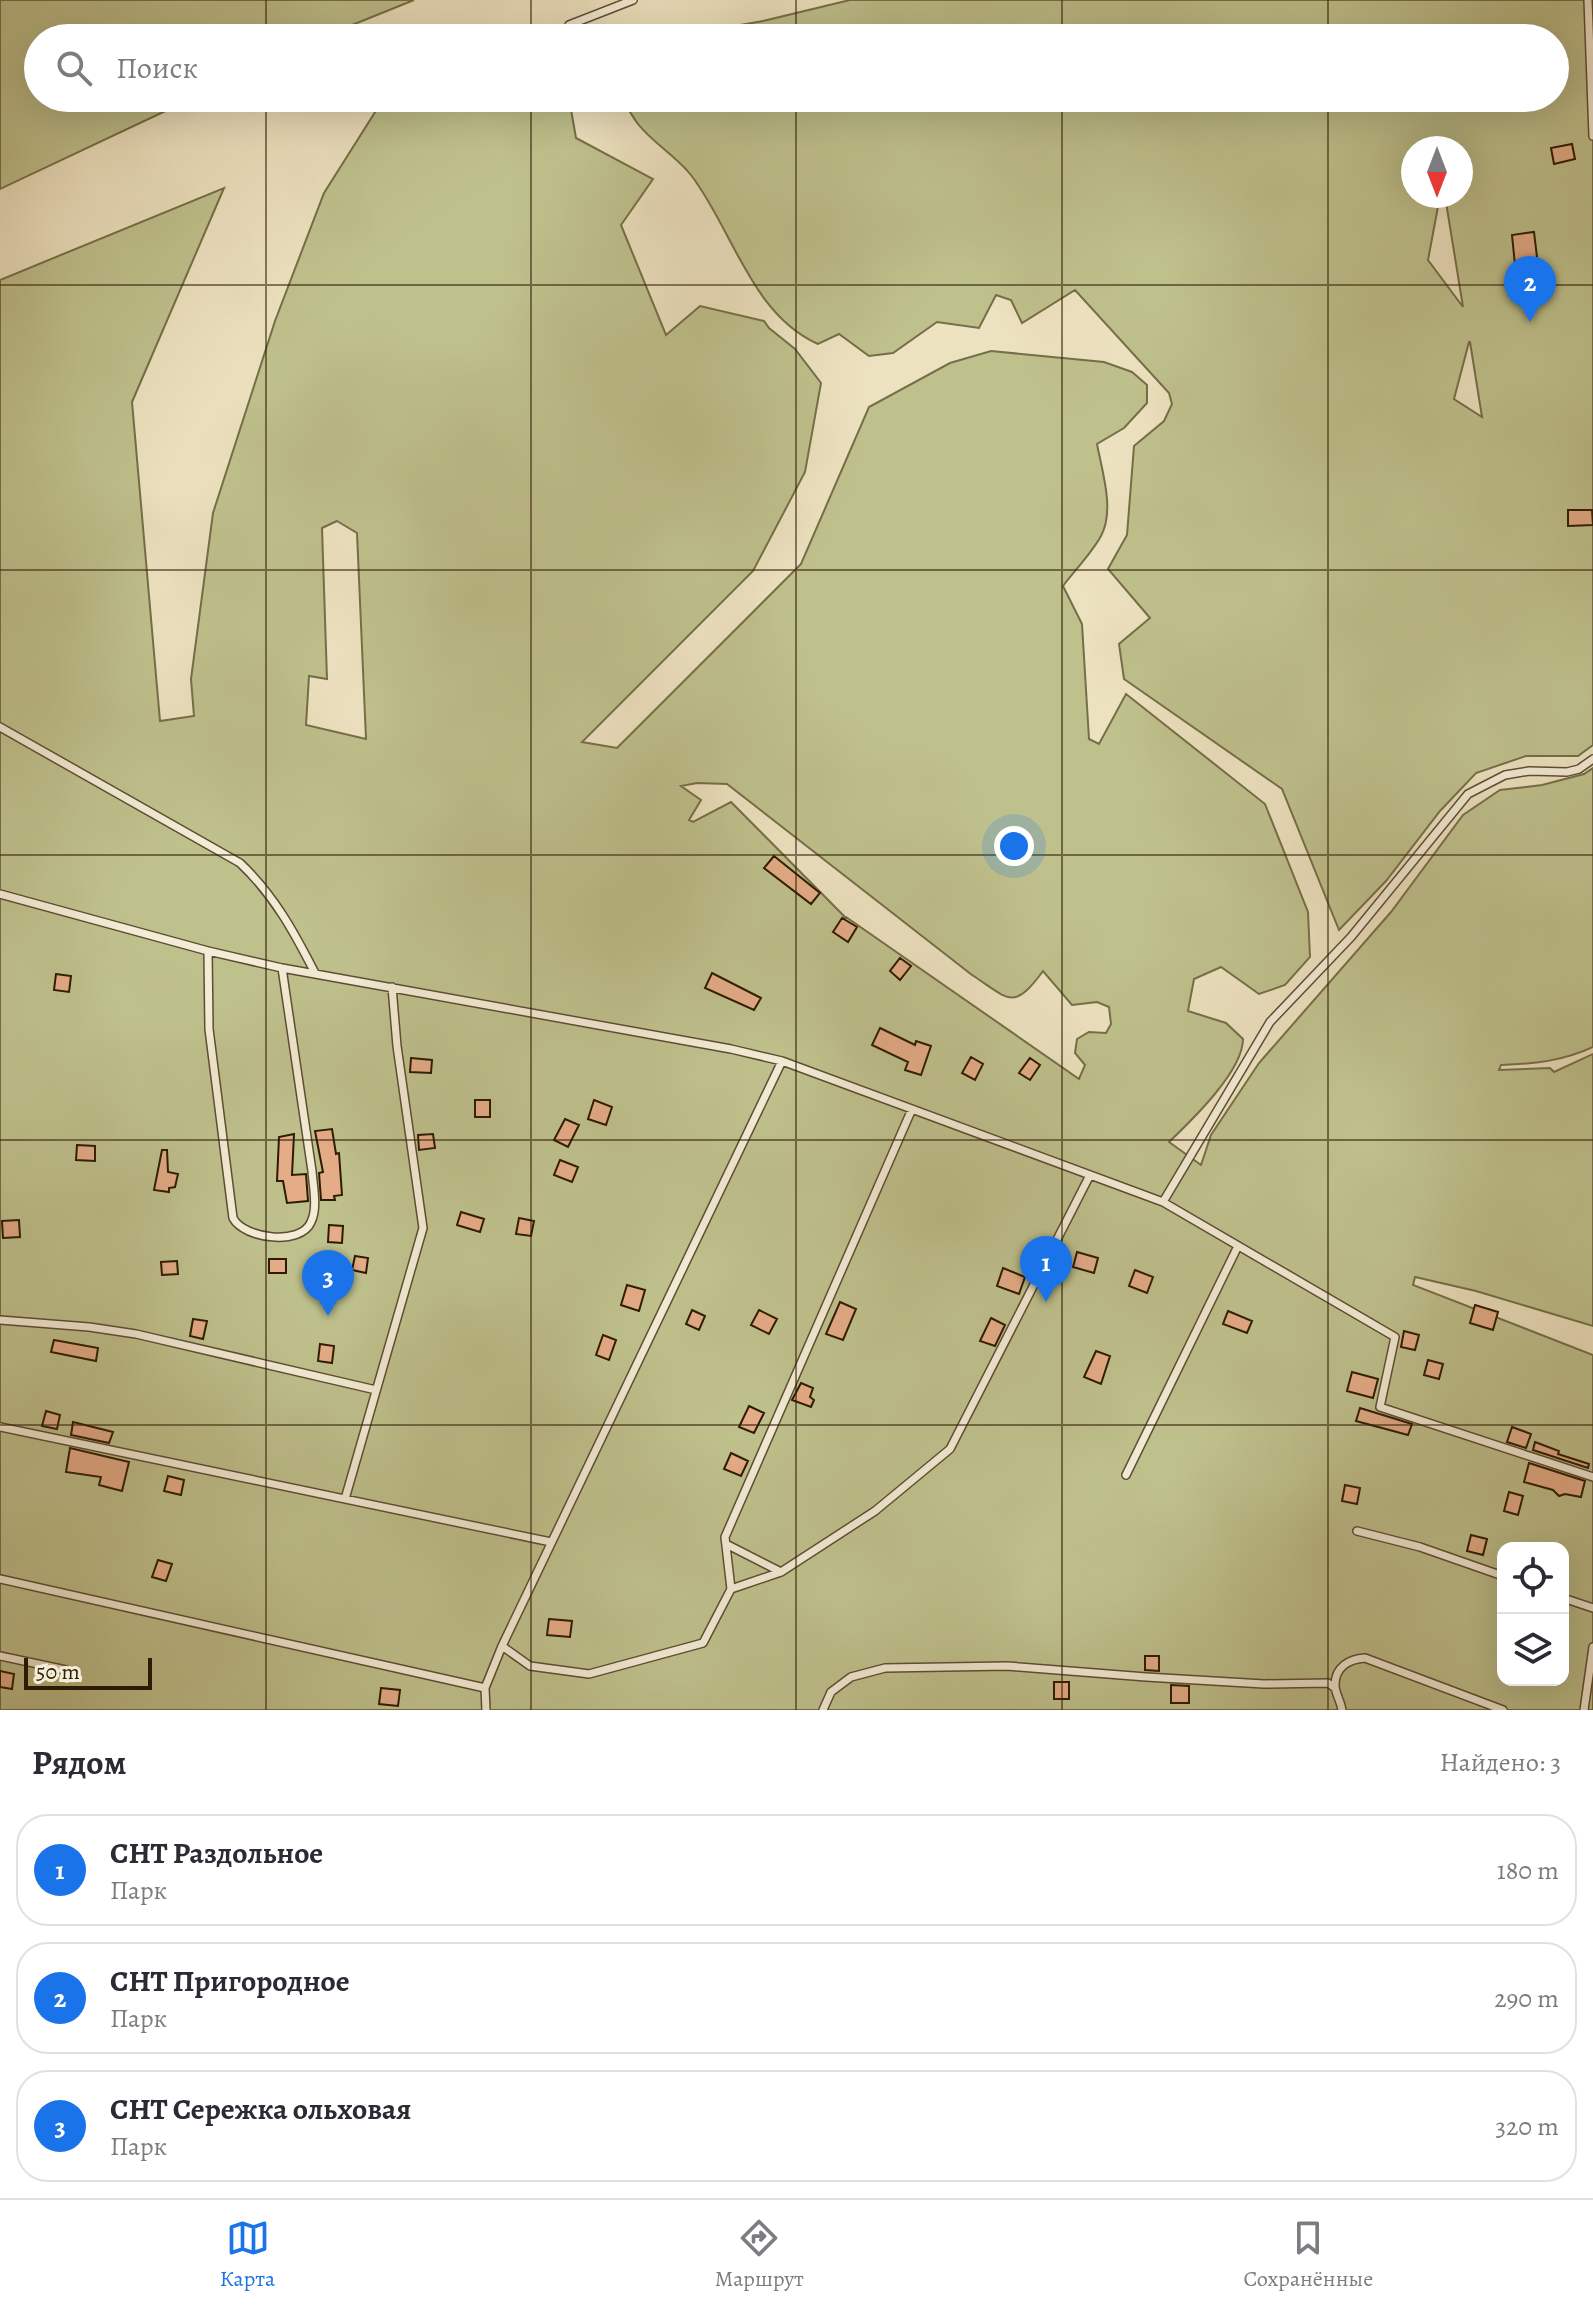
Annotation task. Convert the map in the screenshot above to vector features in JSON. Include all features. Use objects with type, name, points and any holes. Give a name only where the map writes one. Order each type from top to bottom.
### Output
[{"type":"lane","points":[[572,24],[633,0]]},
{"type":"lane","points":[[1588,0],[1593,136]]},
{"type":"lane","points":[[0,727],[240,863],[285,914],[315,973]]},
{"type":"lane","points":[[1163,1202],[1270,1022],[1351,937],[1468,794],[1505,775],[1529,771],[1567,772],[1579,769],[1593,759]]},
{"type":"lane","points":[[0,894],[282,968],[731,1049],[782,1061],[1163,1202],[1395,1337],[1380,1407],[1593,1477]]},
{"type":"lane","points":[[208,951],[209,1029],[233,1218],[237,1226],[248,1233],[289,1237],[303,1232],[311,1222],[314,1204],[312,1171],[282,968]]},
{"type":"lane","points":[[345,1499],[423,1228],[397,1046],[392,987]]},
{"type":"lane","points":[[486,1710],[485,1688],[502,1646],[782,1061]]},
{"type":"lane","points":[[502,1646],[530,1666],[589,1674],[703,1643],[731,1589],[725,1537],[912,1109]]},
{"type":"lane","points":[[731,1589],[781,1572],[875,1511],[950,1449],[1090,1175]]},
{"type":"lane","points":[[1126,1475],[1238,1246]]},
{"type":"lane","points":[[0,1320],[136,1334],[376,1390]]},
{"type":"lane","points":[[0,1427],[551,1542]]},
{"type":"lane","points":[[1357,1531],[1420,1547],[1497,1574]]},
{"type":"lane","points":[[726,1544],[781,1572]]},
{"type":"lane","points":[[0,1579],[485,1688]]},
{"type":"lane","points":[[1569,1600],[1593,1608]]},
{"type":"lane","points":[[1584,1710],[1593,1651]]},
{"type":"lane","points":[[0,1656],[66,1670]]},
{"type":"lane","points":[[1342,1710],[1335,1688],[1342,1665],[1352,1659],[1365,1658],[1503,1710]]},
{"type":"lane","points":[[823,1710],[831,1692],[851,1677],[885,1668],[1007,1666],[1264,1684],[1328,1683],[1335,1688]]},
{"type":"green space","points":[[0,0],[414,0],[355,24],[24,24],[24,112],[163,112],[0,189]]},
{"type":"green space","points":[[850,0],[1593,0],[1593,745],[1578,756],[1526,756],[1476,773],[1440,811],[1386,881],[1339,930],[1282,789],[1124,679],[1119,644],[1150,618],[1108,569],[1127,535],[1134,446],[1164,421],[1172,404],[1169,393],[1075,290],[1022,323],[1011,300],[996,295],[979,328],[937,322],[893,353],[869,356],[839,334],[818,344],[795,330],[759,292],[691,175],[644,131],[630,112],[1569,112],[1569,24],[746,24]],"holes":[[[1401,136],[1473,136],[1473,208],[1447,208],[1463,307],[1428,260],[1438,208],[1401,208]],[[1469,342],[1470,342],[1482,417],[1454,399]]]},
{"type":"green space","points":[[375,112],[571,112],[576,138],[653,179],[621,225],[666,335],[700,306],[764,321],[795,349],[821,383],[805,472],[753,571],[582,742],[617,748],[801,564],[869,407],[950,363],[991,351],[1104,362],[1132,372],[1147,385],[1147,403],[1124,428],[1097,444],[1106,490],[1105,526],[1093,549],[1063,586],[1082,624],[1089,739],[1099,744],[1126,694],[1265,804],[1308,912],[1310,957],[1285,985],[1259,994],[1221,967],[1194,979],[1188,1011],[1226,1023],[1243,1039],[1241,1052],[1226,1080],[1169,1142],[1201,1165],[1211,1135],[1259,1063],[1391,912],[1463,815],[1500,790],[1542,785],[1584,774],[1593,768],[1593,1047],[1548,1061],[1501,1065],[1499,1070],[1550,1068],[1554,1072],[1593,1054],[1593,1326],[1476,1291],[1415,1277],[1413,1285],[1593,1355],[1593,1710],[0,1710],[0,280],[224,188],[132,402],[160,721],[194,716],[191,679],[213,513],[275,321],[324,193]],"holes":[[[337,521],[357,533],[366,739],[306,725],[309,676],[327,679],[322,528]],[[727,784],[972,975],[1003,995],[1017,997],[1043,971],[1072,1005],[1097,1002],[1109,1007],[1111,1024],[1106,1033],[1089,1032],[1077,1039],[1075,1053],[1085,1065],[1079,1079],[846,917],[841,922],[844,916],[731,802],[693,822],[689,820],[701,800],[681,786]]]},
{"type":"building","points":[[1572,144],[1575,159],[1554,164],[1551,148]]},
{"type":"building","points":[[1534,232],[1540,282],[1517,285],[1512,235]]},
{"type":"building","points":[[1568,510],[1592,510],[1593,525],[1568,526]]},
{"type":"building","points":[[774,856],[820,893],[811,904],[764,868]]},
{"type":"building","points":[[842,918],[857,927],[848,942],[833,932]]},
{"type":"building","points":[[900,958],[911,966],[900,980],[890,971]]},
{"type":"building","points":[[712,973],[761,998],[754,1010],[705,988]]},
{"type":"building","points":[[56,974],[71,976],[69,992],[54,990]]},
{"type":"building","points":[[880,1028],[915,1045],[916,1041],[931,1046],[921,1075],[905,1070],[908,1062],[872,1045]]},
{"type":"building","points":[[971,1057],[983,1064],[975,1080],[962,1073]]},
{"type":"building","points":[[411,1058],[432,1060],[431,1073],[410,1072]]},
{"type":"building","points":[[1030,1058],[1040,1065],[1030,1080],[1019,1073]]},
{"type":"building","points":[[475,1100],[490,1100],[490,1117],[475,1117]]},
{"type":"building","points":[[594,1100],[612,1107],[606,1125],[588,1119]]},
{"type":"building","points":[[565,1119],[579,1125],[568,1147],[554,1140]]},
{"type":"building","points":[[332,1129],[336,1154],[339,1153],[342,1195],[334,1196],[335,1200],[321,1200],[319,1173],[323,1172],[315,1131]]},
{"type":"building","points":[[294,1134],[292,1175],[306,1174],[308,1201],[287,1203],[283,1181],[277,1181],[279,1137]]},
{"type":"building","points":[[433,1134],[435,1148],[419,1150],[418,1135]]},
{"type":"building","points":[[77,1145],[95,1146],[95,1161],[76,1160]]},
{"type":"building","points":[[162,1150],[167,1150],[168,1172],[178,1174],[175,1187],[169,1188],[169,1192],[154,1190]]},
{"type":"building","points":[[560,1160],[578,1167],[572,1182],[554,1175]]},
{"type":"building","points":[[461,1212],[484,1219],[480,1232],[457,1225]]},
{"type":"building","points":[[519,1218],[534,1221],[531,1236],[516,1234]]},
{"type":"building","points":[[19,1220],[20,1237],[3,1238],[2,1221]]},
{"type":"building","points":[[329,1225],[343,1226],[342,1243],[328,1242]]},
{"type":"building","points":[[1077,1252],[1098,1258],[1094,1273],[1073,1267]]},
{"type":"building","points":[[355,1256],[368,1258],[366,1273],[352,1270]]},
{"type":"building","points":[[269,1259],[286,1259],[286,1273],[269,1273]]},
{"type":"building","points":[[177,1261],[178,1274],[162,1275],[161,1262]]},
{"type":"building","points":[[1003,1268],[1025,1277],[1019,1294],[997,1286]]},
{"type":"building","points":[[1135,1270],[1153,1277],[1147,1293],[1129,1286]]},
{"type":"building","points":[[627,1285],[645,1290],[639,1311],[621,1305]]},
{"type":"building","points":[[840,1302],[856,1309],[843,1340],[826,1334]]},
{"type":"building","points":[[1475,1305],[1498,1312],[1493,1330],[1470,1323]]},
{"type":"building","points":[[692,1310],[705,1316],[699,1330],[686,1324]]},
{"type":"building","points":[[759,1310],[777,1319],[769,1334],[751,1325]]},
{"type":"building","points":[[1228,1311],[1252,1321],[1247,1333],[1223,1324]]},
{"type":"building","points":[[991,1318],[1005,1325],[995,1346],[980,1341]]},
{"type":"building","points":[[193,1319],[207,1321],[203,1339],[190,1336]]},
{"type":"building","points":[[1404,1331],[1419,1335],[1415,1350],[1401,1347]]},
{"type":"building","points":[[603,1335],[616,1340],[609,1360],[596,1355]]},
{"type":"building","points":[[54,1340],[98,1348],[96,1361],[51,1352]]},
{"type":"building","points":[[320,1344],[334,1346],[332,1363],[318,1361]]},
{"type":"building","points":[[1096,1351],[1110,1356],[1101,1384],[1084,1377]]},
{"type":"building","points":[[1428,1360],[1443,1364],[1439,1379],[1424,1375]]},
{"type":"building","points":[[1352,1372],[1378,1379],[1373,1398],[1347,1391]]},
{"type":"building","points":[[801,1383],[813,1388],[811,1407],[792,1400]]},
{"type":"building","points":[[749,1406],[764,1413],[754,1433],[739,1427]]},
{"type":"building","points":[[1360,1408],[1412,1424],[1408,1435],[1356,1421]]},
{"type":"building","points":[[46,1411],[60,1415],[57,1429],[42,1426]]},
{"type":"building","points":[[73,1422],[113,1432],[109,1443],[71,1435]]},
{"type":"building","points":[[1512,1427],[1531,1434],[1526,1448],[1507,1442]]},
{"type":"building","points":[[1535,1442],[1559,1451],[1558,1454],[1589,1464],[1588,1468],[1533,1450]]},
{"type":"building","points":[[70,1448],[129,1462],[122,1491],[99,1485],[101,1477],[66,1472]]},
{"type":"building","points":[[731,1453],[748,1461],[741,1476],[724,1469]]},
{"type":"building","points":[[1529,1463],[1585,1481],[1581,1497],[1559,1496],[1553,1490],[1524,1482]]},
{"type":"building","points":[[168,1476],[184,1480],[181,1495],[164,1491]]},
{"type":"building","points":[[1345,1485],[1360,1488],[1357,1504],[1342,1501]]},
{"type":"building","points":[[1509,1492],[1523,1496],[1518,1515],[1504,1511]]},
{"type":"building","points":[[1471,1535],[1487,1539],[1483,1555],[1467,1551]]},
{"type":"building","points":[[158,1560],[172,1564],[166,1581],[152,1577]]},
{"type":"building","points":[[549,1619],[572,1621],[570,1637],[547,1635]]},
{"type":"building","points":[[1145,1656],[1159,1656],[1159,1671],[1145,1670]]},
{"type":"building","points":[[0,1671],[14,1674],[12,1689],[0,1687]]},
{"type":"building","points":[[1054,1682],[1069,1682],[1069,1699],[1054,1699]]},
{"type":"building","points":[[1171,1685],[1189,1686],[1189,1703],[1171,1703]]},
{"type":"building","points":[[381,1688],[400,1690],[398,1706],[379,1704]]},
{"type":"place","name":"СНТ Пригородное","points":[[1530,322]]},
{"type":"place","name":"СНТ Раздольное","points":[[1046,1302]]},
{"type":"place","name":"СНТ Сережка ольховая","points":[[328,1316]]}]
